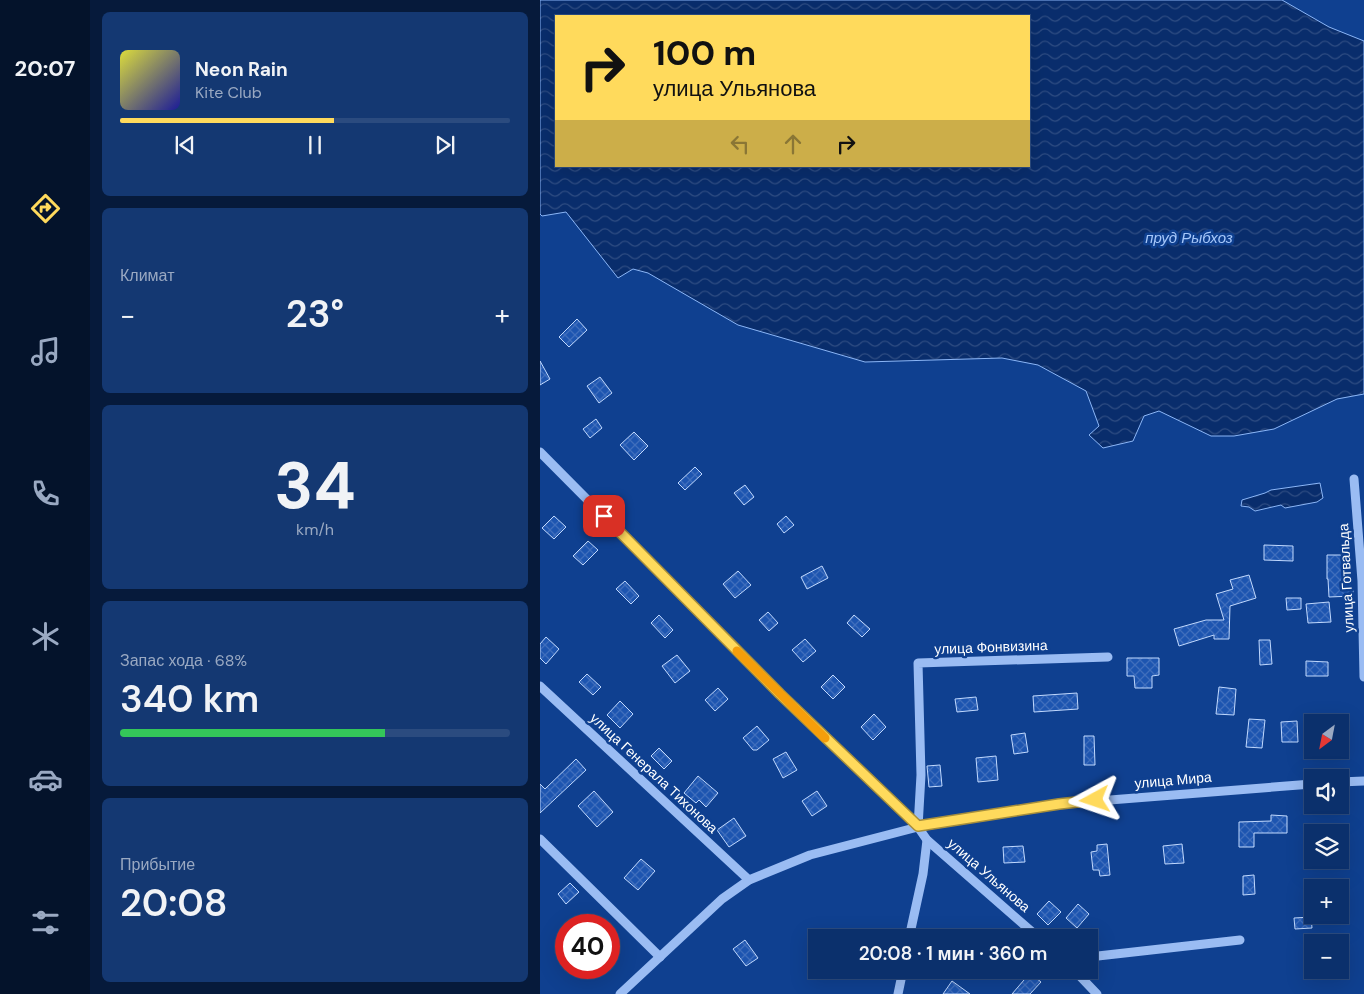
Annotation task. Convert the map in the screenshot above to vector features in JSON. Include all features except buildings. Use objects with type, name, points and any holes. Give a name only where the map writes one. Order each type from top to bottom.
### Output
[{"type":"street","name":"улица Ульянова","points":[[540,452],[780,694],[918,826],[927,840],[1029,929]]},
{"type":"street","name":"улица Готвальда","points":[[1354,479],[1363,580],[1364,677]]},
{"type":"street","name":"улица Фонвизина","points":[[918,826],[921,775],[918,663],[1108,657]]},
{"type":"street","name":"улица Генерала Тихонова","points":[[540,686],[749,880]]},
{"type":"street","points":[[1349,782],[1364,781]]},
{"type":"street","name":"улица Мира","points":[[620,994],[722,899],[749,880],[810,855],[918,826],[1059,804],[1304,785]]},
{"type":"street","points":[[540,838],[660,957]]},
{"type":"street","points":[[912,929],[923,874],[927,840]]},
{"type":"street","points":[[1098,956],[1240,940]]},
{"type":"street","points":[[898,994],[901,979]]},
{"type":"street","points":[[1083,979],[1097,994]]},
{"type":"water","name":"пруд Рыбхоз","points":[[540,0],[1282,0],[1329,27],[1364,41],[1364,394],[1337,399],[1274,429],[1234,436],[1211,436],[1159,411],[1144,416],[1133,441],[1103,448],[1089,435],[1099,426],[1086,391],[1038,365],[1002,358],[865,362],[738,325],[648,273],[633,269],[618,278],[566,212],[542,216],[540,214]]},
{"type":"water","points":[[1320,483],[1323,498],[1317,502],[1285,508],[1281,505],[1255,511],[1249,507],[1241,506],[1242,500],[1271,490]]},
{"type":"slow traffic","points":[[737,651],[825,738]]},
{"type":"route","points":[[604,516],[780,694],[918,826],[1095,800]]}]
